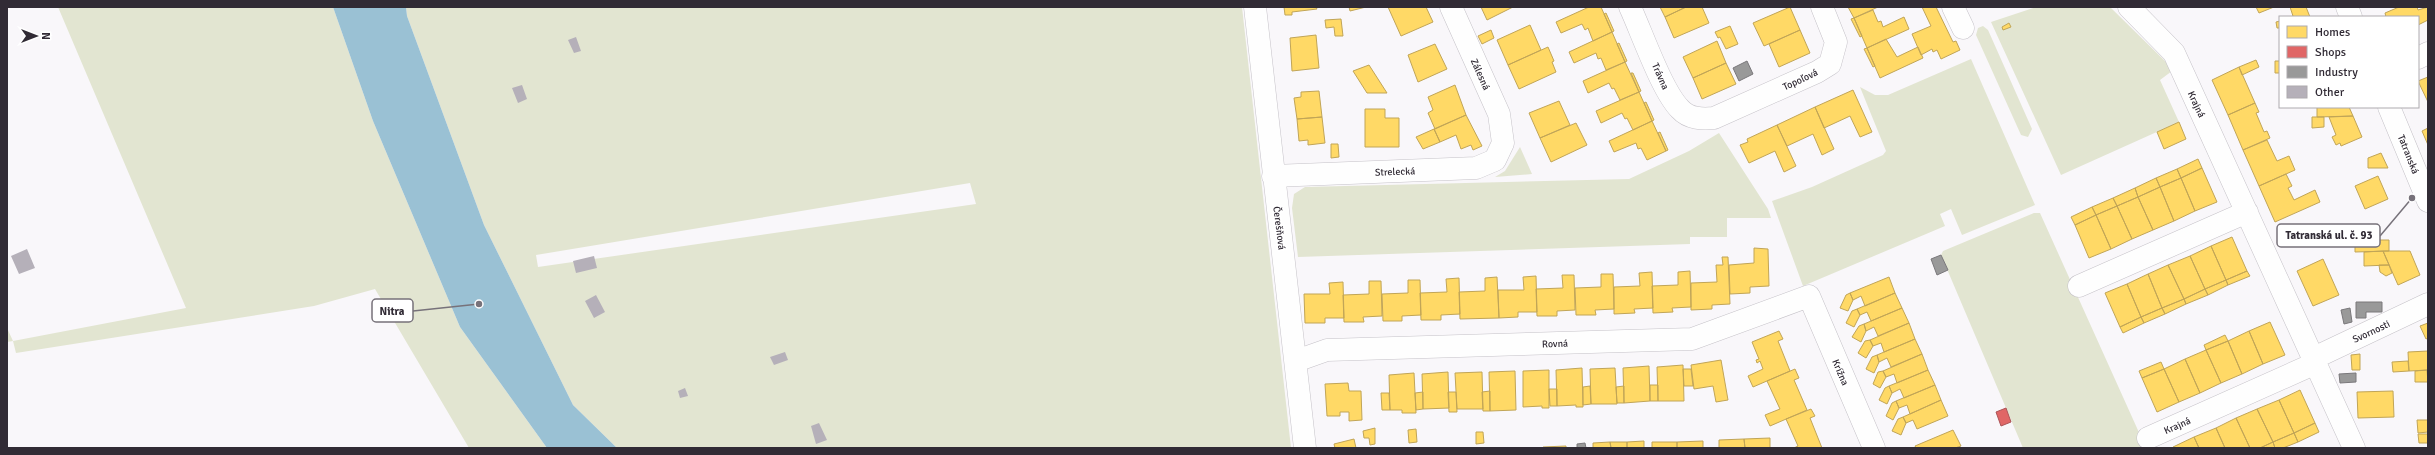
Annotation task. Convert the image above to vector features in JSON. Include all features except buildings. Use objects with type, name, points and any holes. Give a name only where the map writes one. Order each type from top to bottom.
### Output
[{"type":"street","name":"Čerešňová","points":[[1255,7],[1305,448]]},
{"type":"street","name":"Zálesná","points":[[1451,7],[1499,114],[1503,143]]},
{"type":"street","name":"Trávna","points":[[1630,7],[1668,93],[1680,110],[1697,119],[1714,118]]},
{"type":"street","name":"Topoľová","points":[[1714,118],[1817,72],[1830,64],[1836,42],[1822,7]]},
{"type":"street","points":[[1953,7],[1963,28]]},
{"type":"street","name":"Krajná","points":[[2129,7],[2174,53],[2354,448]]},
{"type":"street","points":[[2419,58],[2428,53]]},
{"type":"street","name":"Tatranská","points":[[2390,108],[2428,200]]},
{"type":"street","name":"Strelecká","points":[[1273,176],[1476,168],[1495,160],[1503,143]]},
{"type":"street","points":[[2079,286],[2247,212]]},
{"type":"street","name":"Rovná","points":[[1296,361],[1327,350],[1692,339],[1808,296]]},
{"type":"street","name":"Krížna","points":[[1808,296],[1874,448]]},
{"type":"street","name":"Svornosti","points":[[2315,360],[2428,304]]},
{"type":"street","name":"Krajná","points":[[2148,438],[2315,360]]},
{"type":"green space","points":[[58,7],[333,7],[373,121],[460,327],[547,448],[469,448],[375,289],[314,306],[16,353],[13,341],[186,308]]},
{"type":"green space","points":[[406,7],[1242,7],[1291,448],[617,448],[573,405],[484,225],[407,16]],"holes":[[[970,183],[976,204],[538,267],[536,255]]]},
{"type":"green space","points":[[2036,7],[2110,7],[2165,61],[2172,71],[2160,80],[2179,122],[2061,175],[1991,22]]},
{"type":"green space","points":[[1983,26],[1988,30],[2032,129],[2028,137],[2021,135],[1976,35],[1978,28]]},
{"type":"green space","points":[[1971,59],[2035,205],[1962,235],[1951,209],[1940,214],[1945,226],[1803,286],[1772,201],[1812,187],[1883,155],[1886,151],[1860,87],[1875,95],[1888,95]]},
{"type":"green space","points":[[1719,133],[1768,209],[1771,218],[1727,218],[1727,237],[1690,237],[1690,244],[1298,257],[1292,208],[1294,194],[1305,187],[1629,179],[1689,151]]},
{"type":"green space","points":[[1520,147],[1532,174],[1495,177],[1505,171]]},
{"type":"green space","points":[[2034,213],[2040,213],[2146,448],[2023,448],[1941,255],[1943,251]]},
{"type":"green space","points":[[7,328],[13,341],[7,342]]},
{"type":"water","points":[[333,7],[406,7],[407,16],[484,225],[573,405],[617,448],[547,448],[460,327],[373,121]]},
{"type":"place","name":"Tatranská ul. č. 93","points":[[2412,198]]},
{"type":"place","name":"Nitra","points":[[479,304]]}]
